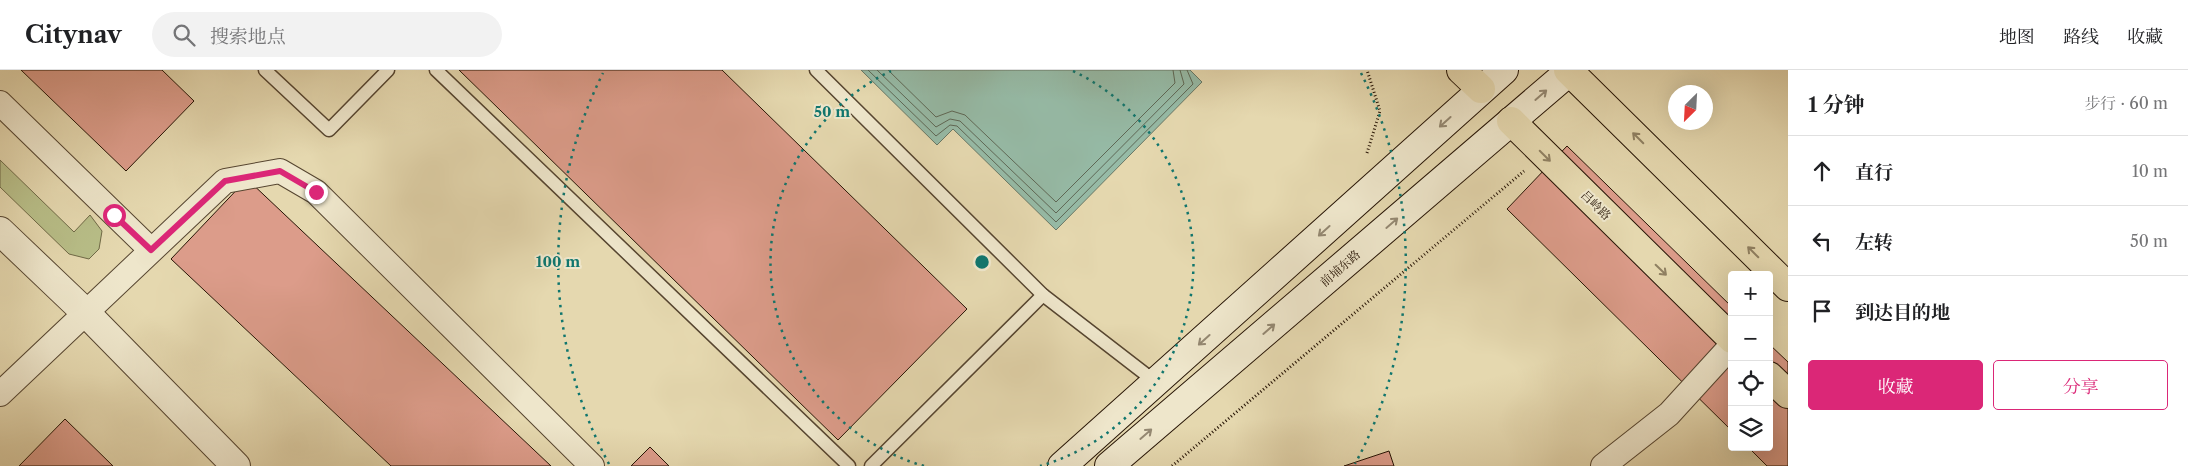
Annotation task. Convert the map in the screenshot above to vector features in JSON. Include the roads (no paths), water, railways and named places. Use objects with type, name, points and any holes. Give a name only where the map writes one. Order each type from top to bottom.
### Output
[{"type":"main road","name":"吕岭路","points":[[1461,70],[1728,335]]},
{"type":"main road","points":[[1062,466],[1504,70]]},
{"type":"main road","points":[[1569,71],[1788,286]]},
{"type":"main road","name":"前埔东路","points":[[1109,466],[1569,71]]},
{"type":"main road","points":[[0,231],[85,312],[236,466]]},
{"type":"main road","points":[[1773,380],[1788,394]]},
{"type":"street","points":[[0,103],[151,250]]},
{"type":"street","points":[[0,394],[225,181],[280,171],[316,192],[592,466]]},
{"type":"street","points":[[1602,466],[1669,414],[1728,349]]},
{"type":"lane","points":[[266,70],[329,130],[388,70]]},
{"type":"lane","points":[[436,70],[848,466]]},
{"type":"lane","points":[[816,70],[1043,295],[1157,382]]},
{"type":"lane","points":[[871,466],[1043,295]]},
{"type":"water","points":[[861,70],[1190,70],[1202,82],[1056,230],[953,129],[937,145]]}]
